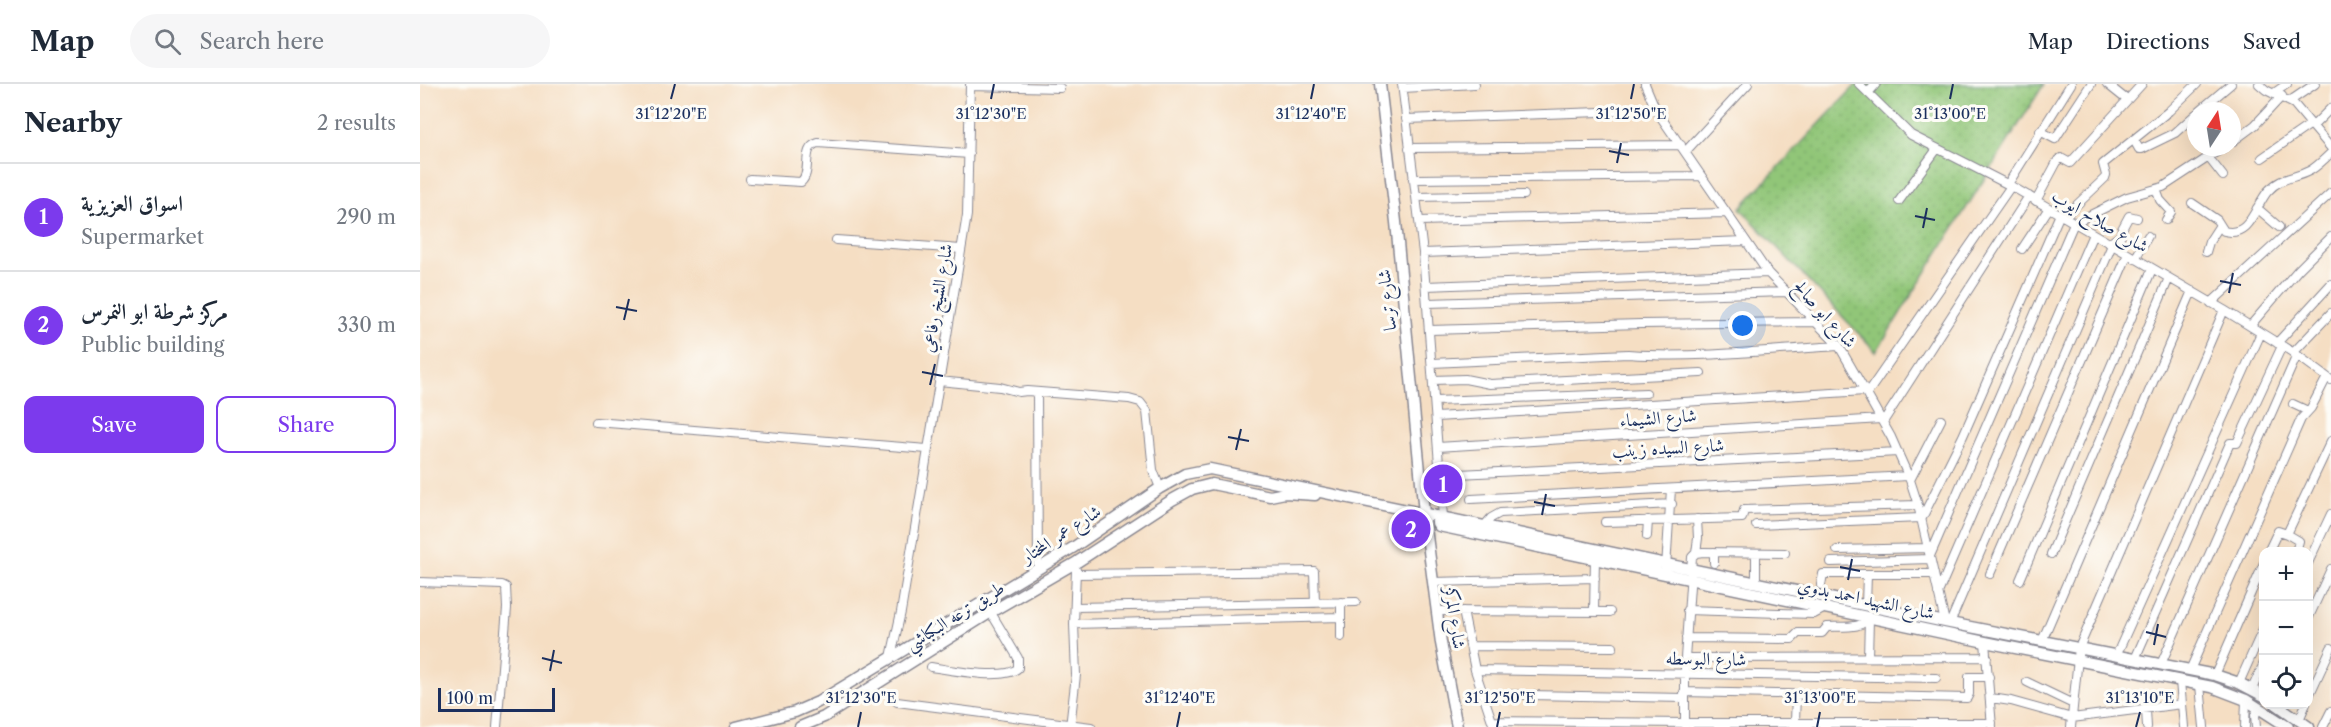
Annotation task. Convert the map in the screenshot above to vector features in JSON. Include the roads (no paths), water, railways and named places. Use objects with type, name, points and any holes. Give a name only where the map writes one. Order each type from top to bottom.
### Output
[{"type":"street","name":"شارع ترسا","points":[[1380,84],[1396,222],[1424,513]]},
{"type":"street","points":[[1440,517],[1440,475],[1428,303],[1402,86],[1475,84]]},
{"type":"street","name":"شارع ابو صالح","points":[[1646,84],[1656,110],[1744,241],[1767,273],[1839,346],[1882,420],[1909,478],[1947,622]]},
{"type":"street","points":[[1409,148],[1683,148],[1748,84]]},
{"type":"street","name":"شارع صلاح ايوب","points":[[1859,84],[1911,135],[2033,198],[2224,310],[2295,354],[2329,379]]},
{"type":"street","points":[[1868,93],[1876,84]]},
{"type":"street","points":[[1436,417],[1866,392],[2010,185],[2040,131],[2071,84]]},
{"type":"street","points":[[2040,131],[2055,139],[2091,84]]},
{"type":"street","points":[[2107,84],[2118,88],[2127,100]]},
{"type":"street","points":[[2127,84],[2135,91]]},
{"type":"street","points":[[1882,420],[2059,159],[2070,163],[2142,84]]},
{"type":"street","points":[[1755,525],[1921,519],[1967,426],[2062,215],[2105,178],[2103,165],[2169,111],[2197,84]]},
{"type":"street","points":[[2209,102],[2231,84]]},
{"type":"street","points":[[2259,84],[2290,101],[2331,147]]},
{"type":"street","points":[[2241,135],[2255,125],[2287,84]]},
{"type":"street","points":[[2290,101],[2315,84]]},
{"type":"street","points":[[970,85],[1060,88]]},
{"type":"street","name":"شارع الشيخ رفاعي","points":[[891,657],[901,612],[967,215],[970,85]]},
{"type":"street","points":[[2262,158],[2312,125],[2331,108]]},
{"type":"street","points":[[1406,119],[1656,110]]},
{"type":"street","points":[[2134,140],[2139,149],[2142,149],[2175,134],[2187,122]]},
{"type":"street","points":[[750,179],[801,182],[806,177],[810,147],[818,142],[969,154]]},
{"type":"street","points":[[1899,201],[1937,149]]},
{"type":"street","points":[[2192,203],[2213,217],[2227,232],[2241,230],[2250,222],[2267,193],[2281,180],[2310,171],[2331,153]]},
{"type":"street","points":[[1831,562],[1930,558],[2074,223],[2127,197],[2169,183],[2212,156]]},
{"type":"street","points":[[2209,158],[2223,176]]},
{"type":"street","points":[[1413,179],[1701,176]]},
{"type":"street","points":[[2156,189],[2160,200],[2171,212],[2166,220]]},
{"type":"street","points":[[2211,303],[2331,193]]},
{"type":"street","points":[[1416,197],[1524,195]]},
{"type":"street","points":[[2022,249],[2049,208]]},
{"type":"street","points":[[2257,208],[2279,227]]},
{"type":"street","points":[[1419,221],[1725,213]]},
{"type":"street","points":[[1947,622],[2111,244],[2121,235],[2121,229],[2129,216],[2137,218]]},
{"type":"street","points":[[2206,252],[2209,242],[2220,225]]},
{"type":"street","points":[[1938,593],[2093,234]]},
{"type":"street","points":[[1990,574],[2132,256],[2148,236]]},
{"type":"street","points":[[2250,326],[2298,270],[2331,237]]},
{"type":"street","points":[[836,240],[960,249]]},
{"type":"street","points":[[1423,253],[1744,241]]},
{"type":"street","points":[[2020,580],[2152,269]]},
{"type":"street","points":[[1426,286],[1767,273]]},
{"type":"street","points":[[2051,554],[2169,278]]},
{"type":"street","points":[[2135,659],[2230,442],[2237,443],[2279,345],[2331,284]]},
{"type":"street","points":[[2042,641],[2192,291]]},
{"type":"street","points":[[1428,303],[1786,292]]},
{"type":"street","points":[[2071,727],[2079,648],[2224,310]]},
{"type":"street","points":[[2161,664],[2295,354],[2331,313]]},
{"type":"street","points":[[1430,330],[1816,322]]},
{"type":"street","points":[[2116,656],[2261,333]]},
{"type":"street","points":[[1432,363],[1628,354],[1642,356],[1719,353],[1839,346]]},
{"type":"street","points":[[1433,380],[1465,380],[1490,384],[1701,373]]},
{"type":"street","points":[[2190,670],[2301,419],[2329,379]]},
{"type":"street","points":[[939,381],[1134,400],[1144,406],[1147,411],[1153,470],[1160,488]]},
{"type":"street","points":[[1037,392],[1038,569]]},
{"type":"street","points":[[1435,401],[1646,393]]},
{"type":"street","points":[[2293,404],[2308,411]]},
{"type":"street","name":"شارع الشيماء","points":[[1438,447],[1882,420]]},
{"type":"street","points":[[1471,499],[1909,478],[1941,420]]},
{"type":"street","points":[[596,422],[927,449]]},
{"type":"street","points":[[2287,534],[2331,441]]},
{"type":"street","name":"شارع السيده زينب","points":[[1440,475],[1898,452]]},
{"type":"street","name":"شارع عمر المختار","points":[[736,727],[795,712],[853,689],[891,657],[1018,589],[1038,569],[1078,555],[1160,488],[1185,474],[1210,469],[1424,513]]},
{"type":"street","name":"طريق ترعه البكباشي","points":[[1018,589],[1202,485],[1217,485],[1274,496],[1286,493],[1309,496],[1327,493]]},
{"type":"street","points":[[1666,568],[1671,520],[1671,489]]},
{"type":"street","points":[[1485,525],[1500,513],[1672,504]]},
{"type":"street","points":[[1605,522],[1743,518],[1744,510],[1918,506]]},
{"type":"street","name":"شارع الشهيد احمد بدوي","points":[[1424,513],[1485,525],[1595,554]]},
{"type":"street","name":"شارع المركز","points":[[1424,513],[1437,611],[1457,727]]},
{"type":"street","points":[[2313,552],[2331,514]]},
{"type":"street","name":"شارع الشهيد احمد بدوي","points":[[1440,517],[1437,523],[1439,526],[1666,568],[1825,609],[1947,622],[2216,675],[2240,683],[2259,693]]},
{"type":"street","points":[[1685,725],[1684,674],[1689,573],[1692,557],[1696,553],[1697,519]]},
{"type":"street","points":[[1647,536],[1648,520]]},
{"type":"street","points":[[2270,547],[2278,531],[2300,541],[2298,547]]},
{"type":"street","points":[[1836,550],[1928,548]]},
{"type":"street","points":[[1713,563],[1714,552]]},
{"type":"street","points":[[1696,553],[1785,553]]},
{"type":"street","points":[[1756,553],[1756,582]]},
{"type":"street","points":[[1594,612],[1595,554]]},
{"type":"street","points":[[1070,726],[1076,675],[1074,624],[1078,555]]},
{"type":"street","points":[[2313,607],[2331,569]]},
{"type":"street","points":[[1076,574],[1314,571],[1315,603]]},
{"type":"street","name":"شارع الشهيد احمد بدوي","points":[[1689,573],[1756,582],[1985,642],[2223,690],[2259,708]]},
{"type":"street","points":[[1821,585],[1823,574],[1934,574]]},
{"type":"street","points":[[1867,574],[1868,657]]},
{"type":"street","points":[[2216,675],[2259,575]]},
{"type":"street","points":[[1433,582],[1595,578]]},
{"type":"street","points":[[420,582],[506,587],[507,608],[497,727]]},
{"type":"street","points":[[1773,613],[1775,596]]},
{"type":"street","points":[[1341,602],[1341,637]]},
{"type":"street","points":[[1075,607],[1356,602]]},
{"type":"street","points":[[931,668],[976,673],[1014,672],[1018,668],[1018,658],[987,606]]},
{"type":"street","name":"طريق ترعه البكباشي","points":[[800,727],[824,717],[853,689],[987,606]]},
{"type":"street","points":[[1687,610],[1814,614],[1825,609],[1824,630]]},
{"type":"street","points":[[1437,611],[1610,612]]},
{"type":"street","points":[[1463,611],[1475,670],[1493,724],[1685,725],[1795,722],[1992,725],[1985,642]]},
{"type":"street","points":[[1686,638],[1792,639],[1797,634],[1822,633],[1827,627],[1862,625],[1868,613]]},
{"type":"street","points":[[1074,624],[1341,617]]},
{"type":"street","points":[[2240,683],[2259,639]]},
{"type":"street","points":[[1470,646],[1612,647]]},
{"type":"street","points":[[2313,687],[2331,648]]},
{"type":"street","points":[[1685,658],[1987,657]]},
{"type":"street","name":"شارع البوسطه","points":[[1475,670],[1936,678]]},
{"type":"street","points":[[2252,689],[2259,674]]},
{"type":"street","points":[[1483,694],[1796,694],[1966,698],[1969,694],[1969,677],[1989,677]]},
{"type":"street","points":[[2180,681],[2184,727]]},
{"type":"street","points":[[2027,682],[2073,704]]},
{"type":"street","points":[[2200,685],[2204,727]]},
{"type":"street","points":[[1795,722],[1796,694]]},
{"type":"street","points":[[1991,698],[2011,700],[2072,718],[2182,704]]},
{"type":"street","points":[[2245,727],[2246,700]]},
{"type":"street","points":[[897,702],[1091,727]]},
{"type":"street","points":[[2256,727],[2255,715],[2259,708]]},
{"type":"street","name":"شارع الشهيد احمد بدوي","points":[[2261,709],[2288,727]]},
{"type":"street","points":[[2282,709],[2309,727]]},
{"type":"street","points":[[2299,720],[2304,709]]},
{"type":"street","points":[[2146,710],[2147,727]]},
{"type":"street","points":[[2324,727],[2331,711]]},
{"type":"place","name":"اسواق العزيزية","points":[[1443,484]]},
{"type":"place","name":"مركز شرطة ابو النمرس","points":[[1411,529]]}]
